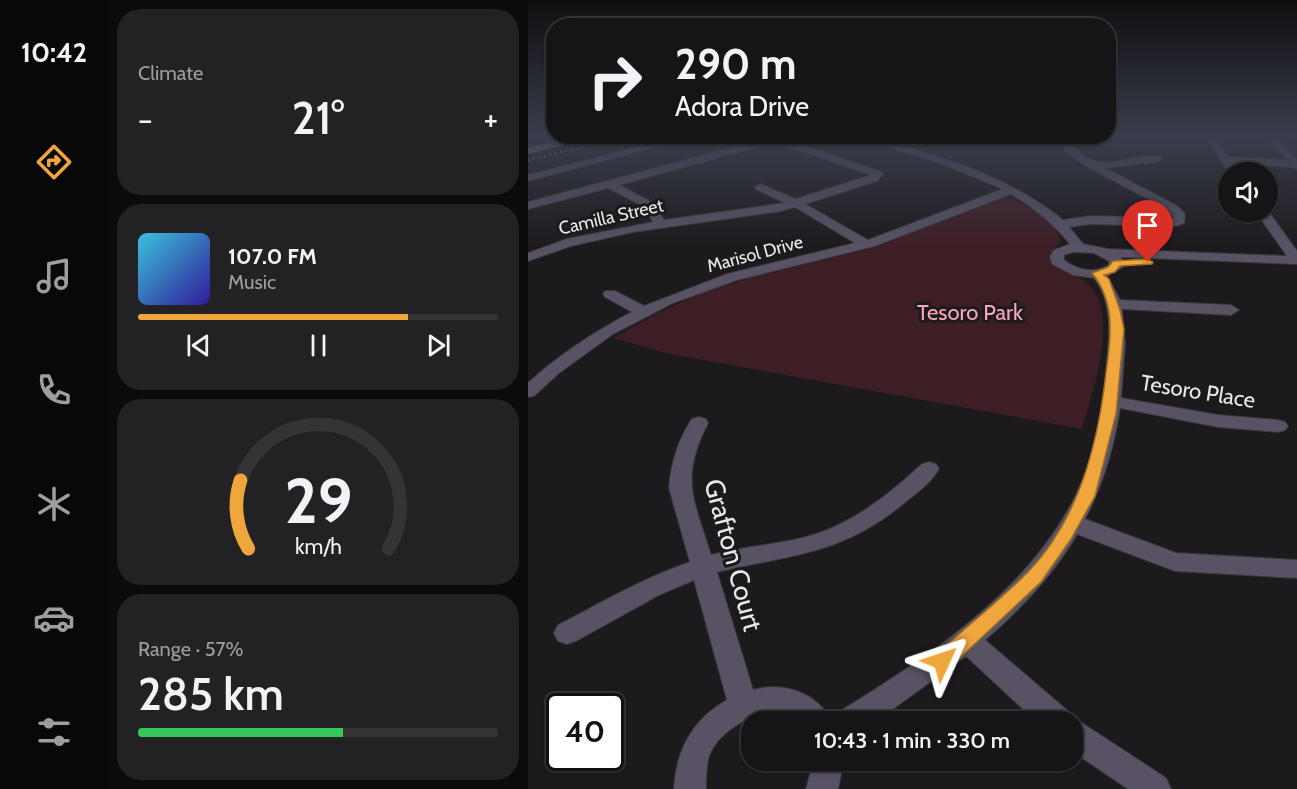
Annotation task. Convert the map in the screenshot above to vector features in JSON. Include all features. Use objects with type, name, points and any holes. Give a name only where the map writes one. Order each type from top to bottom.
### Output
[{"type":"street","points":[[528,178],[548,173]]},
{"type":"street","name":"Camilla Street","points":[[610,185],[654,173]]},
{"type":"street","name":"Camilla Street","points":[[528,257],[567,243],[660,223],[740,215],[797,204],[877,177],[878,174],[876,173]]},
{"type":"street","points":[[972,173],[1011,190],[1045,210],[1068,230],[1080,248]]},
{"type":"street","points":[[1061,224],[1090,220],[1179,220],[1179,214],[1173,208],[1108,173]]},
{"type":"street","points":[[528,207],[610,185],[649,205],[660,223]]},
{"type":"street","points":[[760,187],[797,204],[866,244]]},
{"type":"street","name":"Marisol Drive","points":[[528,392],[570,356],[615,327],[702,287],[754,271],[866,244],[975,200],[1011,190]]},
{"type":"street","points":[[1269,222],[1297,260]]},
{"type":"street","points":[[1113,258],[1112,270],[1097,273],[1077,272],[1057,261],[1059,253],[1080,248],[1113,258],[1297,267]]},
{"type":"street","points":[[1113,258],[1297,260]]},
{"type":"street","points":[[866,711],[942,661],[967,639],[1034,577],[1072,523],[1089,486],[1101,448],[1110,401],[1118,329],[1113,304],[1104,279],[1097,273]]},
{"type":"street","points":[[610,294],[644,312]]},
{"type":"street","points":[[1113,304],[1231,310]]},
{"type":"street","name":"Tesoro Place","points":[[1110,401],[1218,421],[1278,426]]},
{"type":"street","name":"Grafton Court","points":[[699,423],[686,451],[680,473],[681,488],[744,705]]},
{"type":"street","points":[[567,633],[671,578],[704,567],[804,546],[848,531],[897,500],[929,470]]},
{"type":"street","points":[[1072,523],[1175,562],[1297,569]]},
{"type":"street","points":[[967,639],[1047,711]]},
{"type":"street","points":[[690,789],[690,768],[701,740],[718,720],[744,705],[771,699],[793,703],[806,711]]},
{"type":"street","points":[[1083,741],[1149,788]]},
{"type":"street","points":[[822,789],[826,771]]},
{"type":"green space","name":"Tesoro Park","points":[[1005,197],[1020,202],[1053,228],[1061,241],[1050,256],[1052,262],[1059,269],[1086,282],[1097,295],[1102,312],[1101,353],[1082,429],[670,354],[613,338],[656,314],[702,293],[759,275],[877,247],[989,201]]},
{"type":"route","points":[[942,661],[1034,577],[1065,535],[1086,496],[1101,448],[1108,414],[1118,329],[1104,279],[1097,273],[1112,270],[1117,263],[1148,262]]}]
